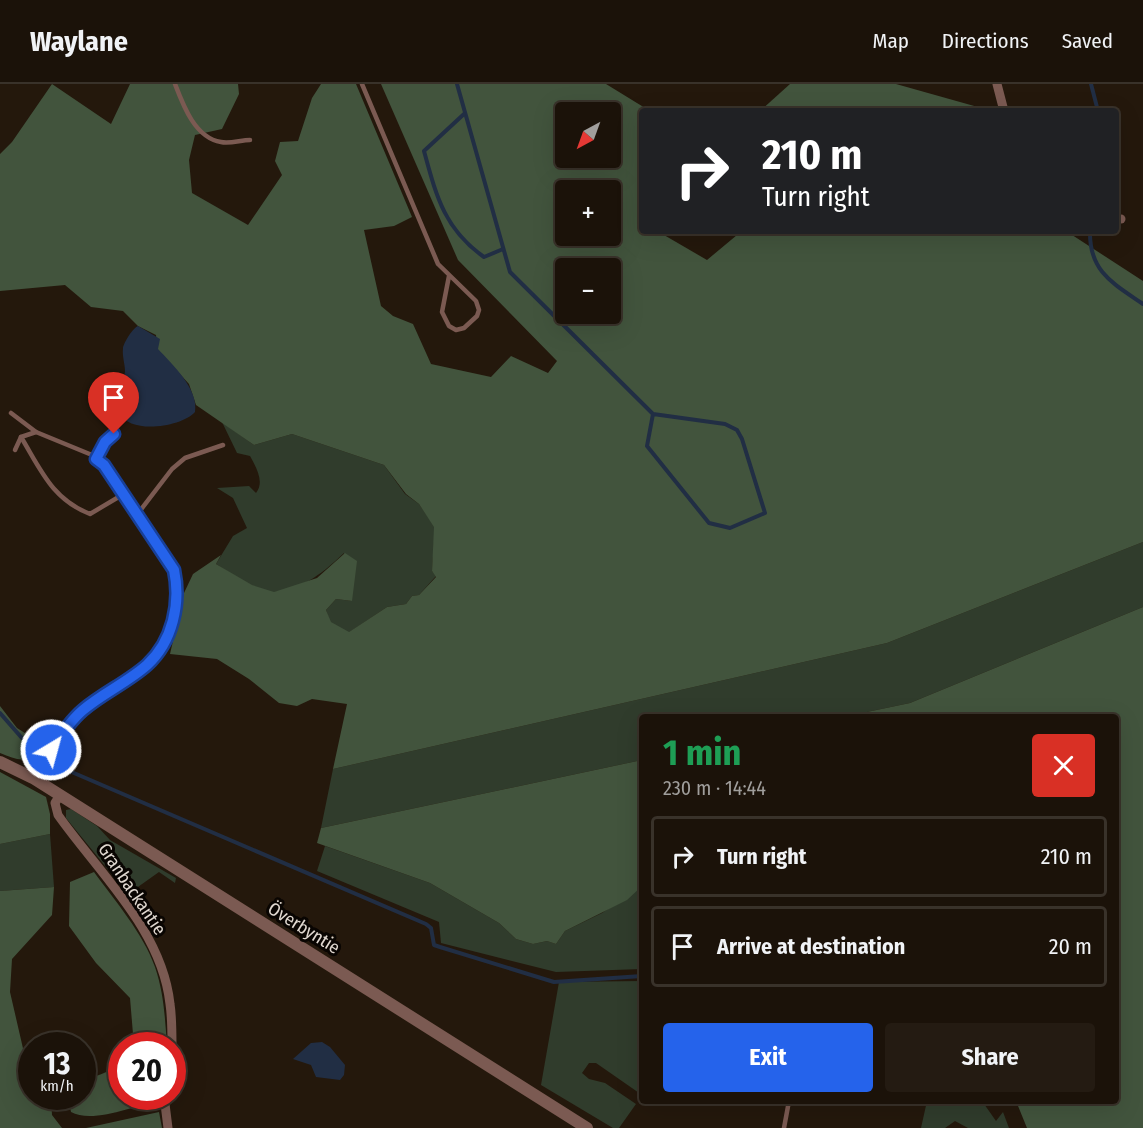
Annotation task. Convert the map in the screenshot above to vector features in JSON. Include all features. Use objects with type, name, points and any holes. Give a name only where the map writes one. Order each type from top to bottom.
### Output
[{"type":"street","points":[[997,84],[1003,108]]},
{"type":"street","name":"Överbyntie","points":[[0,762],[33,778],[587,1128]]},
{"type":"street","name":"Granbackantie","points":[[60,795],[55,803],[58,815],[134,916],[160,965],[170,1003],[171,1032]]},
{"type":"street","points":[[166,1110],[168,1128]]},
{"type":"lane","points":[[175,84],[187,112],[204,132],[223,143],[250,140]]},
{"type":"lane","points":[[362,84],[438,264],[449,276],[468,290],[479,310],[477,316],[464,328],[456,330],[449,326],[442,312],[449,276]]},
{"type":"lane","points":[[10,413],[36,432],[96,459],[104,465],[174,570],[177,604],[170,631],[156,656],[147,666],[81,712],[60,736],[33,778]]},
{"type":"lane","points":[[15,450],[21,437],[36,432]]},
{"type":"lane","points":[[96,459],[105,442],[114,434]]},
{"type":"lane","points":[[21,437],[58,496],[72,507],[90,514],[122,495]]},
{"type":"lane","points":[[136,516],[171,469],[185,458],[223,445]]},
{"type":"lane","points":[[784,1128],[788,1104]]},
{"type":"green space","points":[[52,84],[111,124],[130,84],[238,84],[239,94],[222,129],[195,135],[189,160],[192,193],[248,225],[282,175],[275,161],[280,142],[298,141],[312,98],[321,84],[356,84],[412,217],[394,226],[364,230],[381,306],[393,316],[413,324],[431,364],[491,377],[511,356],[548,373],[557,361],[458,260],[381,84],[606,84],[645,108],[639,108],[639,234],[664,234],[707,260],[737,234],[1071,234],[1143,281],[1143,542],[887,643],[333,769],[347,704],[312,699],[297,706],[279,703],[249,679],[217,659],[170,654],[184,593],[193,574],[221,555],[216,564],[252,585],[274,592],[317,578],[345,553],[357,561],[352,601],[336,599],[326,610],[331,622],[349,632],[387,607],[406,604],[412,596],[419,595],[436,577],[432,571],[434,527],[419,504],[406,494],[384,465],[292,434],[254,445],[196,405],[189,384],[157,349],[156,335],[138,326],[123,311],[91,307],[65,285],[0,291],[0,154],[12,142]]},
{"type":"green space","points":[[790,84],[896,84],[981,108],[763,108]]},
{"type":"green space","points":[[222,422],[254,445],[292,434],[384,465],[405,494],[419,504],[435,527],[432,571],[436,576],[419,595],[412,596],[406,604],[387,607],[348,633],[330,622],[326,610],[336,599],[352,601],[344,553],[305,583],[275,592],[261,590],[216,564],[233,536],[247,528],[233,498],[217,488],[249,486],[256,493],[260,484],[259,475],[250,456],[237,453]]},
{"type":"green space","points":[[1143,542],[1143,607],[910,703],[857,714],[639,714],[639,761],[321,828],[333,769],[887,643]]},
{"type":"green space","points":[[1143,607],[1143,1128],[1027,1128],[1017,1104],[1119,1104],[1119,714],[857,714],[910,703]]},
{"type":"green space","points":[[0,706],[17,728],[39,742],[41,750],[26,759],[0,753]]},
{"type":"green space","points":[[639,761],[639,889],[627,900],[565,931],[556,944],[547,941],[533,944],[516,939],[499,923],[430,883],[317,843],[321,828]]},
{"type":"green space","points":[[0,772],[46,797],[50,814],[50,834],[0,844]]},
{"type":"green space","points":[[71,809],[97,826],[110,840],[176,878],[175,883],[159,872],[128,894],[66,818],[66,810]]},
{"type":"green space","points":[[50,834],[54,887],[0,891],[0,844]]},
{"type":"green space","points":[[325,846],[430,883],[499,923],[516,939],[533,944],[547,941],[556,944],[565,931],[602,913],[639,888],[639,969],[556,972],[441,943],[439,922],[317,871]]},
{"type":"green space","points":[[94,872],[128,918],[150,954],[155,967],[164,1006],[166,1032],[133,1032],[130,998],[96,963],[69,926],[70,882]]},
{"type":"green space","points":[[54,887],[52,915],[12,959],[10,992],[19,1032],[18,1110],[52,1110],[52,1115],[62,1128],[0,1128],[0,891]]},
{"type":"green space","points":[[639,981],[639,1093],[596,1063],[589,1063],[582,1073],[589,1079],[605,1083],[636,1104],[619,1128],[613,1128],[541,1085],[559,982]]},
{"type":"green space","points":[[108,1070],[108,1110],[126,1110],[90,1116],[71,1112],[71,1110],[96,1110],[96,1076]]},
{"type":"green space","points":[[926,1104],[984,1104],[996,1121],[1003,1112],[1009,1128],[968,1128],[955,1121],[945,1128],[921,1128]]},
{"type":"green space","points":[[159,1112],[162,1128],[86,1128]]},
{"type":"water","points":[[138,326],[160,339],[158,349],[177,369],[193,395],[195,412],[179,422],[144,426],[125,420],[120,413],[119,397],[125,371],[123,348],[129,336]]},
{"type":"water","points":[[322,1042],[330,1047],[345,1065],[344,1075],[340,1080],[316,1077],[311,1065],[293,1059],[311,1043]]},
{"type":"waterway","points":[[457,84],[510,272],[653,414],[725,424],[737,430],[742,439],[765,513],[730,528],[709,523],[647,446],[653,414]]},
{"type":"waterway","points":[[1091,84],[1097,108]]},
{"type":"waterway","points":[[464,114],[424,151],[428,167],[444,210],[459,235],[484,257],[503,249]]},
{"type":"waterway","points":[[1090,234],[1094,257],[1105,275],[1143,304]]},
{"type":"waterway","points":[[0,713],[21,737],[38,751]]},
{"type":"waterway","points":[[53,764],[426,924],[431,928],[434,945],[554,982],[639,976]]},
{"type":"route","points":[[51,750],[81,712],[118,683],[147,666],[156,656],[170,631],[177,604],[174,570],[113,482],[104,465],[96,459],[105,442],[114,434]]}]
